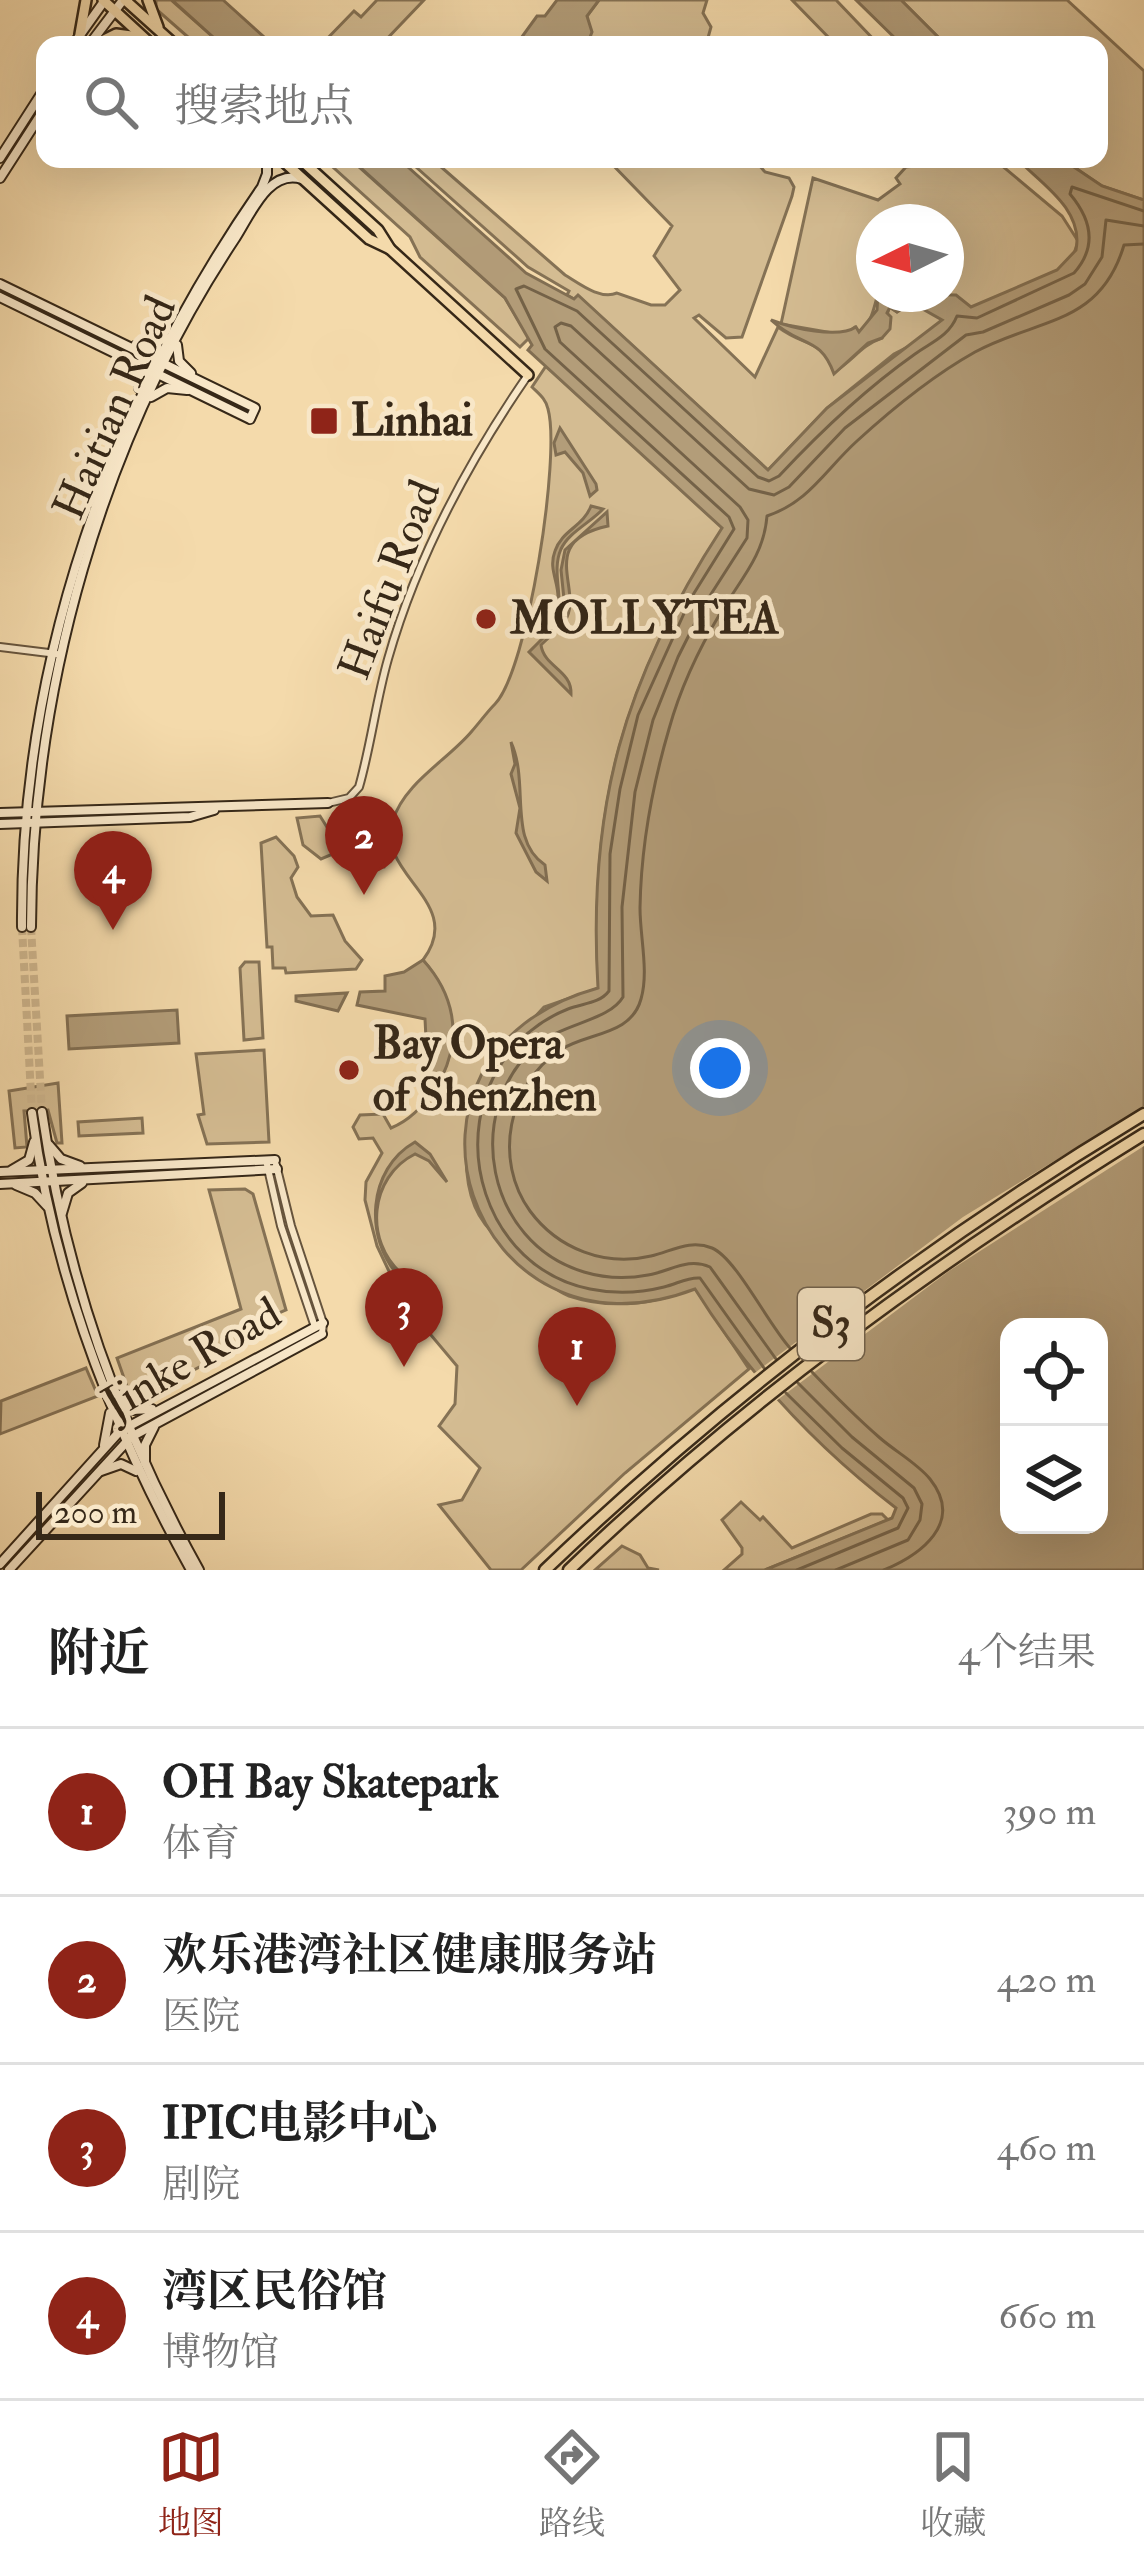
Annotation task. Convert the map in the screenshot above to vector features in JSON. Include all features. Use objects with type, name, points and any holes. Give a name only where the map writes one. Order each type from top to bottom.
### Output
[{"type":"highway","name":"S3","points":[[545,1570],[670,1455],[816,1336],[955,1234],[1144,1114]]},
{"type":"highway","name":"S3","points":[[568,1570],[811,1360],[962,1250],[1144,1134]]},
{"type":"main road","points":[[80,34],[86,0]]},
{"type":"main road","points":[[80,34],[104,0],[143,36]]},
{"type":"main road","points":[[98,36],[124,0],[165,36]]},
{"type":"main road","points":[[148,0],[160,32]]},
{"type":"main road","points":[[0,158],[36,102]]},
{"type":"main road","points":[[0,178],[36,123]]},
{"type":"main road","name":"Haitian Road","points":[[26,927],[32,812],[56,654],[91,519],[171,332],[262,188],[268,168]]},
{"type":"main road","points":[[291,168],[390,249],[528,375]]},
{"type":"main road","points":[[309,168],[361,224]]},
{"type":"main road","name":"Haitian Road","points":[[158,366],[274,182],[286,176],[306,181]]},
{"type":"main road","points":[[0,297],[104,346],[158,366],[201,381],[255,408],[250,418],[197,392],[158,366],[125,344],[2,284]]},
{"type":"main road","points":[[182,327],[177,357],[201,381]]},
{"type":"main road","points":[[125,344],[154,345],[171,332]]},
{"type":"main road","points":[[104,346],[139,376],[139,407]]},
{"type":"main road","points":[[139,407],[162,389],[197,392]]},
{"type":"main road","points":[[0,813],[328,803]]},
{"type":"main road","points":[[0,824],[190,817],[218,809]]},
{"type":"main road","points":[[37,1113],[50,1210],[109,1389],[145,1477],[195,1570]]},
{"type":"main road","points":[[40,1134],[61,1159],[87,1168]]},
{"type":"main road","points":[[3,1172],[28,1160],[40,1134]]},
{"type":"main road","points":[[3,1172],[196,1162],[271,1164]]},
{"type":"main road","points":[[196,1162],[196,1174]]},
{"type":"main road","points":[[4,1184],[196,1174],[271,1164]]},
{"type":"main road","points":[[61,1220],[68,1193],[88,1180]]},
{"type":"main road","points":[[48,1182],[109,1389],[110,1426],[101,1451]]},
{"type":"main road","points":[[4,1184],[33,1191],[50,1210]]},
{"type":"main road","name":"Jinke Road","points":[[0,1564],[123,1429],[319,1328]]},
{"type":"main road","name":"Jinke Road","points":[[9,1570],[128,1439],[319,1328]]},
{"type":"main road","points":[[109,1389],[132,1410],[160,1408]]},
{"type":"main road","points":[[145,1477],[144,1449],[158,1422]]},
{"type":"main road","points":[[95,1475],[121,1464],[145,1477]]},
{"type":"street","name":"Haifu Road","points":[[328,803],[349,797],[359,787],[388,661],[417,576],[471,465],[528,375]]},
{"type":"street","points":[[0,647],[56,654]]},
{"type":"street","points":[[271,1164],[319,1328]]},
{"type":"shaded area","points":[[156,0],[171,0],[212,36],[187,36],[156,9]]},
{"type":"shaded area","points":[[377,0],[424,0],[390,36],[330,36],[354,11],[361,17]]},
{"type":"shaded area","points":[[599,0],[707,0],[703,13],[711,27],[708,36],[587,36],[587,16]]},
{"type":"shaded area","points":[[792,0],[836,0],[870,36],[827,36]]},
{"type":"shaded area","points":[[901,0],[1067,0],[1106,36],[937,36]]},
{"type":"shaded area","points":[[1108,38],[1144,71],[1144,200],[1102,186],[1075,168],[1108,168]]},
{"type":"shaded area","points":[[334,168],[360,168],[505,298],[529,338],[520,347],[420,257],[410,237]]},
{"type":"shaded area","points":[[417,168],[442,168],[565,275],[597,293],[617,293],[651,305],[665,305],[680,290],[654,256],[672,226],[616,168],[762,168],[789,178],[792,196],[742,337],[726,338],[699,315],[694,318],[755,377],[778,327],[818,348],[834,372],[882,338],[888,312],[964,312],[964,204],[856,204],[856,312],[873,312],[864,328],[859,332],[855,327],[844,335],[781,324],[813,178],[878,200],[900,184],[896,178],[905,168],[1005,168],[1062,216],[1078,241],[1073,257],[1058,270],[894,354],[827,408],[768,470],[578,296],[567,295],[569,291],[528,267]]},
{"type":"shaded area","points":[[546,366],[723,528],[660,638],[619,747],[599,861],[599,988],[544,1007],[508,1046],[497,1049],[471,1112],[468,1184],[485,1224],[557,1289],[585,1300],[617,1304],[695,1288],[749,1369],[625,1473],[521,1570],[491,1570],[439,1505],[462,1500],[480,1468],[439,1426],[455,1404],[457,1366],[404,1303],[377,1246],[365,1200],[366,1182],[382,1153],[373,1138],[359,1139],[353,1127],[360,1115],[383,1114],[391,1128],[409,1117],[433,1091],[449,1057],[449,1007],[423,960],[434,939],[434,921],[396,857],[393,820],[407,794],[495,704],[519,650],[546,514],[551,433],[544,399],[532,387]]},
{"type":"shaded area","points":[[353,813],[363,817],[368,827],[340,851],[321,859],[303,845],[297,818],[320,816],[330,832],[353,836],[356,827],[333,826],[331,818]]},
{"type":"shaded area","points":[[276,837],[298,867],[291,878],[297,897],[311,916],[333,915],[345,941],[362,960],[356,969],[286,973],[285,968],[273,968],[272,947],[267,947],[261,843]]},
{"type":"shaded area","points":[[381,838],[384,867],[346,863],[361,844]]},
{"type":"shaded area","points":[[245,962],[259,962],[263,1038],[244,1040],[240,968]]},
{"type":"shaded area","points":[[264,1050],[269,1142],[207,1144],[198,1115],[204,1114],[196,1054]]},
{"type":"shaded area","points":[[58,1083],[62,1143],[57,1143],[48,1110],[24,1111],[27,1147],[15,1148],[9,1091]]},
{"type":"shaded area","points":[[142,1118],[143,1133],[79,1136],[78,1122]]},
{"type":"shaded area","points":[[245,1189],[253,1194],[286,1310],[274,1315],[278,1326],[140,1398],[131,1398],[117,1358],[241,1309],[209,1190]]},
{"type":"shaded area","points":[[86,1368],[98,1396],[0,1434],[1,1401]]},
{"type":"shaded area","points":[[741,1502],[792,1548],[871,1514],[882,1514],[888,1520],[765,1570],[724,1570],[742,1554],[742,1548],[722,1520]]},
{"type":"shaded area","points":[[622,1546],[640,1555],[648,1568],[659,1570],[595,1570]]},
{"type":"water","points":[[172,0],[223,0],[263,36],[212,36]]},
{"type":"water","points":[[557,0],[599,0],[587,16],[590,36],[523,36],[537,16],[545,16]]},
{"type":"water","points":[[856,0],[901,0],[937,36],[893,36]]},
{"type":"water","points":[[361,168],[409,168],[526,273],[574,299],[578,295],[768,470],[827,408],[942,320],[928,312],[964,312],[964,301],[971,307],[1057,270],[1076,250],[1074,222],[1067,210],[1026,168],[1075,168],[1102,186],[1144,200],[1144,1570],[765,1570],[892,1518],[896,1508],[785,1407],[695,1289],[617,1303],[552,1288],[503,1249],[473,1196],[465,1135],[481,1075],[525,1023],[598,988],[599,861],[619,746],[660,638],[722,528],[528,350],[532,345],[505,298]]},
{"type":"water","points":[[875,312],[888,312],[891,317],[890,329],[882,338],[868,343],[834,374],[816,347],[771,320],[815,331],[856,327],[859,332]]},
{"type":"water","points":[[560,428],[596,484],[590,496],[583,473],[565,452],[556,455],[554,443]]},
{"type":"water","points":[[591,506],[603,509],[561,549],[558,612],[553,622],[524,636],[525,623],[541,625],[552,617],[558,599],[555,551]]},
{"type":"water","points":[[607,512],[608,526],[587,533],[568,553],[567,617],[541,645],[547,659],[567,679],[571,694],[529,652],[565,609],[561,570],[565,550]]},
{"type":"water","points":[[511,742],[519,775],[526,841],[545,865],[547,881],[536,872],[516,833],[520,808],[511,774],[515,764]]},
{"type":"water","points":[[423,960],[442,987],[452,1016],[452,1046],[442,1077],[428,1078],[425,1019],[357,1005],[360,992],[385,991],[385,976],[404,972]]},
{"type":"water","points":[[347,993],[338,1011],[296,1001],[296,996]]},
{"type":"water","points":[[177,1010],[179,1043],[69,1049],[67,1016]]},
{"type":"water","points":[[415,1142],[430,1154],[447,1182],[429,1161],[415,1154],[388,1178],[377,1210],[377,1228],[399,1276],[380,1243],[376,1224],[376,1205],[387,1169]]},
{"type":"pier","points":[[1144,1106],[1144,1146],[949,1271],[772,1404],[748,1378],[963,1217]]},
{"type":"tunnel","points":[[22,927],[32,1113]]},
{"type":"tunnel","points":[[31,927],[42,1112]]},
{"type":"place","name":"Linhai","points":[[324,421]]},
{"type":"place","name":"MOLLYTEA","points":[[486,619]]},
{"type":"place","name":"欢乐港湾社区健康服务站","points":[[364,895]]},
{"type":"place","name":"湾区民俗馆","points":[[113,930]]},
{"type":"place","name":"Bay Opera of Shenzhen","points":[[349,1070]]},
{"type":"place","name":"IPIC电影中心","points":[[404,1367]]},
{"type":"place","name":"OH Bay Skatepark","points":[[577,1406]]}]
